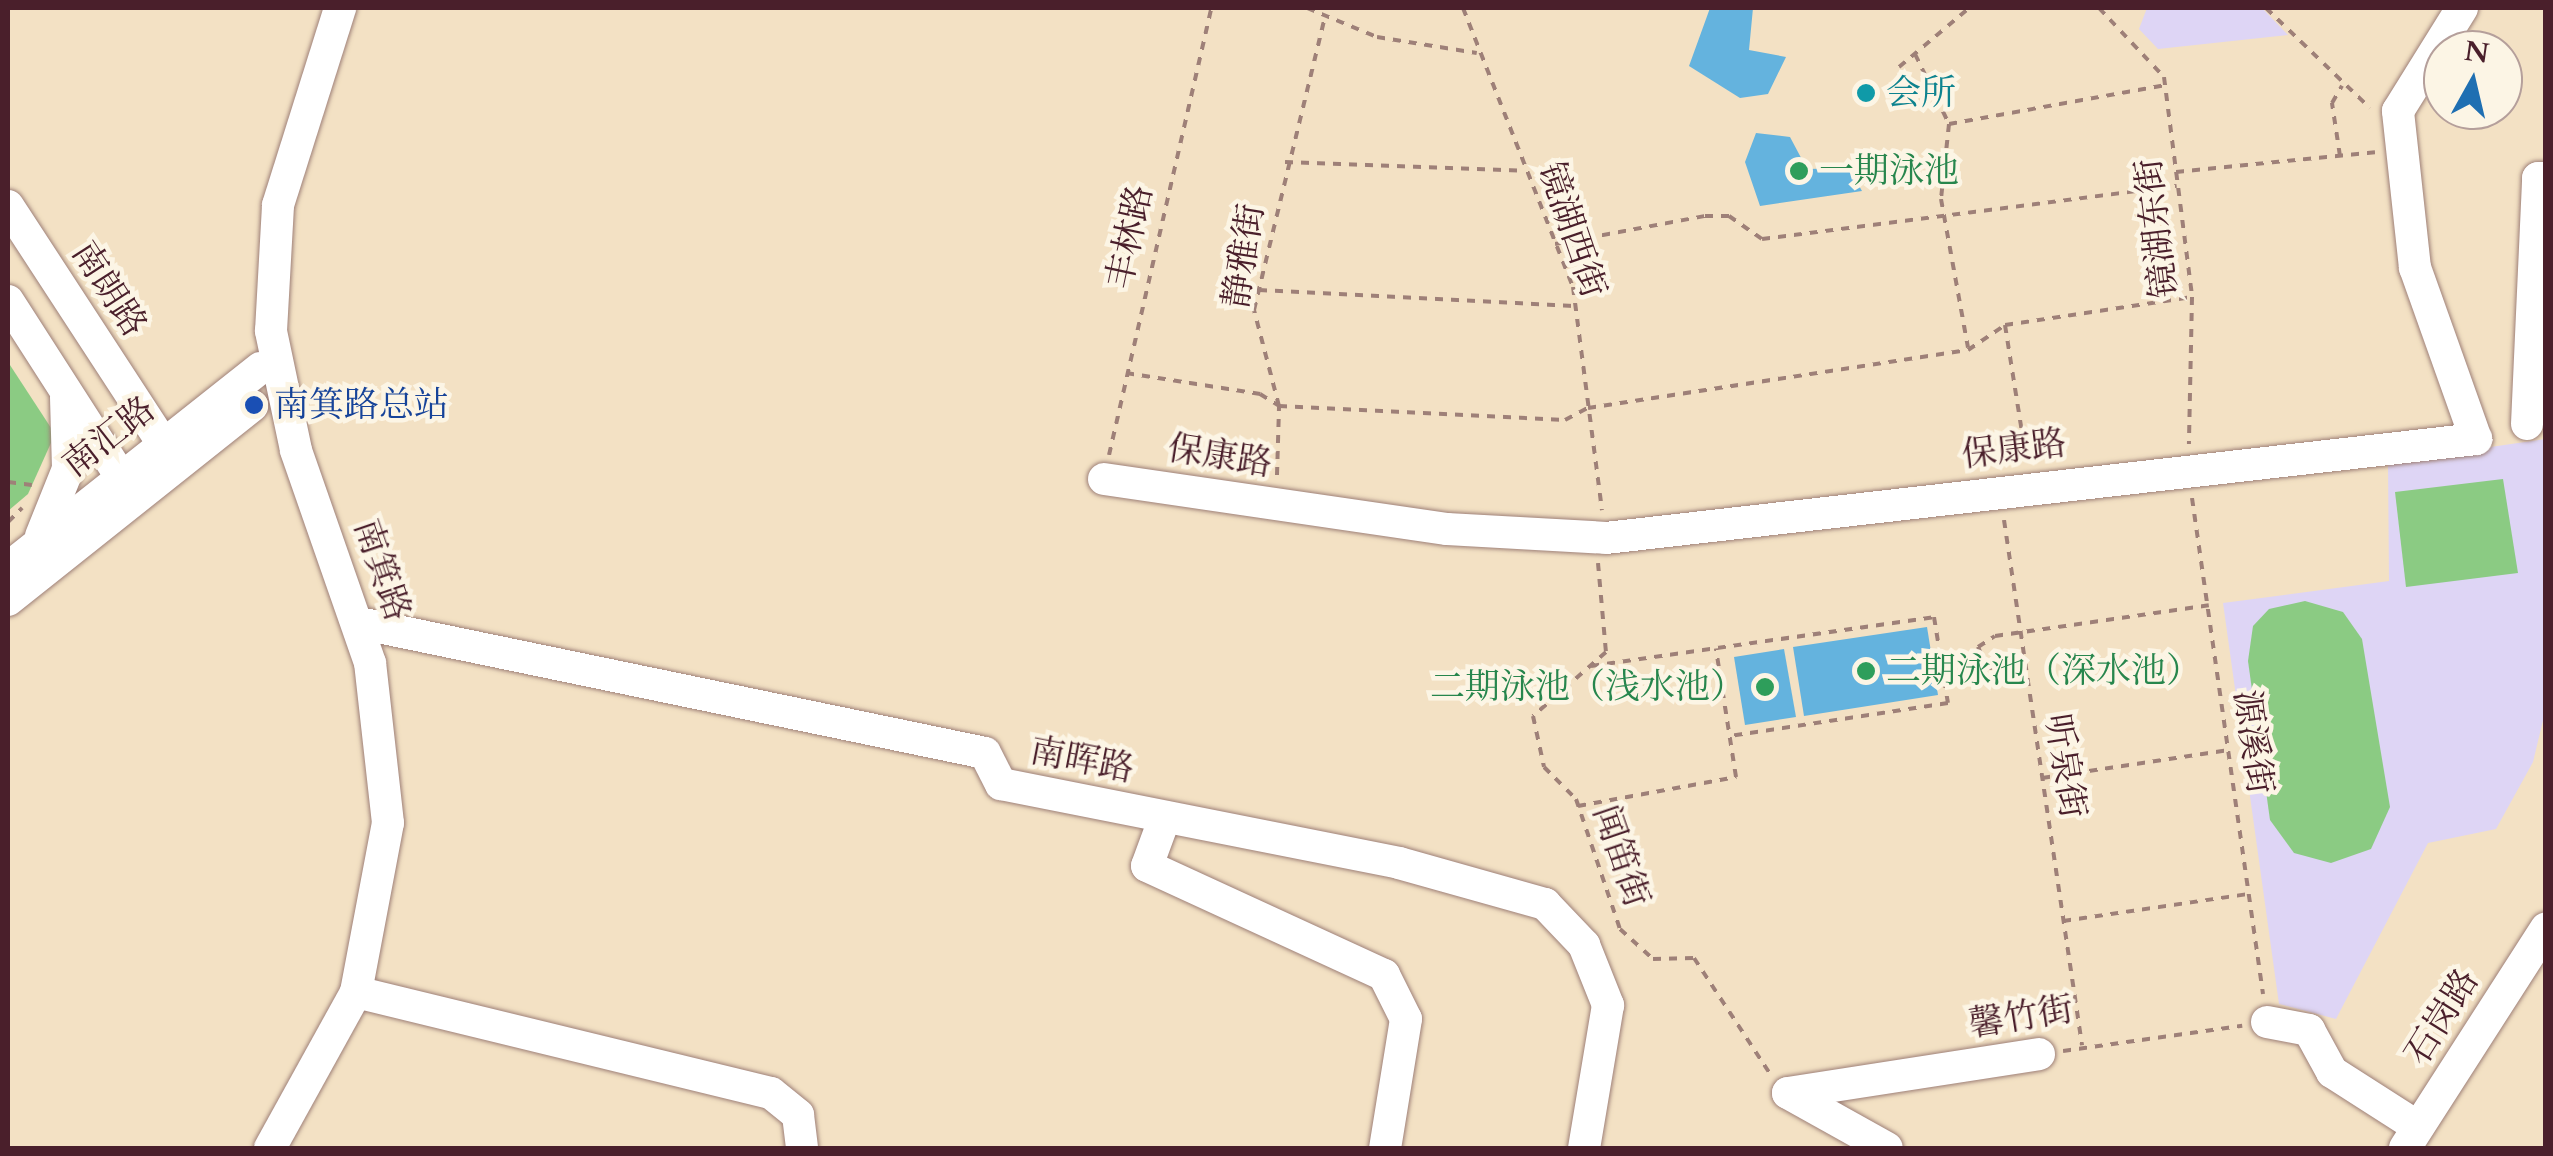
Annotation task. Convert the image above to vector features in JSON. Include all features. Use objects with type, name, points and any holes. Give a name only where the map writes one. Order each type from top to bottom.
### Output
[{"type":"street","name":"南箕路","points":[[270,1148],[356,992],[388,823],[381,713],[359,623],[292,432],[269,292],[289,158],[340,8]]},
{"type":"street","points":[[2398,111],[2462,8]]},
{"type":"street","name":"保康路","points":[[1104,479],[1277,506],[1600,538],[2188,468],[2476,440],[2414,268],[2398,111]]},
{"type":"street","points":[[2527,424],[2538,178],[2546,178]]},
{"type":"street","name":"南朗路","points":[[8,206],[178,466]]},
{"type":"street","points":[[10,304],[42,310],[57,282]]},
{"type":"street","points":[[10,304],[135,499]]},
{"type":"street","name":"南汇路","points":[[8,568],[260,368]]},
{"type":"street","points":[[34,547],[68,468],[63,387]]},
{"type":"street","name":"南汇路","points":[[8,600],[252,406]]},
{"type":"street","name":"南晖路","points":[[359,623],[986,753],[1001,784],[1399,863],[1545,904],[1584,945],[1608,1005],[1584,1148]]},
{"type":"street","points":[[1166,817],[1147,866],[1384,975],[1406,1019],[1386,1148]]},
{"type":"street","name":"石岗路","points":[[2412,1138],[2546,928]]},
{"type":"street","points":[[356,992],[771,1093],[798,1115],[802,1148]]},
{"type":"street","points":[[2267,1022],[2310,1030],[2332,1072],[2412,1138]]},
{"type":"street","name":"馨竹街","points":[[1788,1093],[2038,1054]]},
{"type":"street","points":[[1788,1093],[1887,1148]]},
{"type":"path","name":"丰林路","points":[[1104,479],[1211,8]]},
{"type":"path","points":[[1307,8],[1325,18],[1478,53]]},
{"type":"path","name":"镜湖西街","points":[[1462,8],[1576,306],[1600,538]]},
{"type":"path","points":[[1900,67],[1968,8]]},
{"type":"path","points":[[2099,8],[2165,85]]},
{"type":"path","points":[[2266,8],[2342,86],[2377,112],[2398,111]]},
{"type":"path","name":"静雅街","points":[[1277,506],[1279,406],[1254,310],[1284,162],[1325,18]]},
{"type":"path","points":[[1915,54],[1949,124],[1944,217],[1968,350]]},
{"type":"path","points":[[1949,124],[2165,85]]},
{"type":"path","name":"镜湖东街","points":[[2165,85],[2192,297],[2188,468]]},
{"type":"path","points":[[2340,156],[2332,103],[2342,86]]},
{"type":"path","points":[[2176,172],[2402,150]]},
{"type":"path","points":[[1284,162],[1525,171]]},
{"type":"path","points":[[1555,244],[1705,216],[1729,216],[1762,239],[2178,186]]},
{"type":"path","points":[[1259,290],[1576,306]]},
{"type":"path","points":[[1126,374],[1260,394],[1279,406],[1566,420],[1588,408],[1968,350],[2005,325],[2192,297]]},
{"type":"path","name":"听泉街","points":[[2005,325],[2016,489],[2020,634],[2082,1048]]},
{"type":"path","name":"源溪街","points":[[2188,468],[2267,1022]]},
{"type":"path","name":"闻笛街","points":[[1600,538],[1610,634],[1591,666],[1534,716],[1544,767],[1578,806],[1620,930],[1654,960],[1694,958],[1788,1093]]},
{"type":"path","points":[[1941,660],[1976,655],[1989,638],[2208,605]]},
{"type":"path","points":[[1591,666],[1934,617],[1948,703],[1730,736]]},
{"type":"path","points":[[1578,806],[1736,776],[1716,649]]},
{"type":"path","points":[[1976,655],[1987,668],[2025,666]]},
{"type":"path","points":[[2042,778],[2229,750]]},
{"type":"path","points":[[2063,921],[2249,894]]},
{"type":"path","name":"馨竹街","points":[[2038,1054],[2267,1022]]},
{"type":"shaded area","points":[[2147,8],[2262,8],[2288,35],[2158,49],[2139,29]]},
{"type":"shaded area","points":[[2545,439],[2546,708],[2533,762],[2496,829],[2428,843],[2336,1019],[2279,1004],[2223,603],[2389,581],[2388,462]]},
{"type":"green space","points":[[8,362],[55,434],[28,494],[8,511]]},
{"type":"green space","points":[[2503,479],[2518,573],[2406,587],[2395,492]]},
{"type":"green space","points":[[2305,601],[2343,612],[2362,639],[2390,807],[2371,849],[2331,863],[2294,853],[2270,820],[2248,661],[2253,626],[2269,609]]},
{"type":"water","points":[[1710,8],[1753,8],[1749,50],[1786,57],[1768,94],[1740,98],[1689,66]]},
{"type":"water","name":"一期泳池","points":[[1756,133],[1790,137],[1807,169],[1849,168],[1862,191],[1760,206],[1745,162]]},
{"type":"water","name":"二期泳池（深水池）","points":[[1927,627],[1938,695],[1804,716],[1793,647]]},
{"type":"water","name":"二期泳池（浅水池）","points":[[1784,649],[1796,717],[1745,725],[1734,657]]},
{"type":"place","name":"会所","points":[[1866,93]]},
{"type":"place","name":"一期泳池","points":[[1799,171]]},
{"type":"place","name":"南箕路总站","points":[[254,405]]},
{"type":"place","name":"二期泳池（深水池）","points":[[1866,671]]},
{"type":"place","name":"二期泳池（浅水池）","points":[[1765,687]]}]
